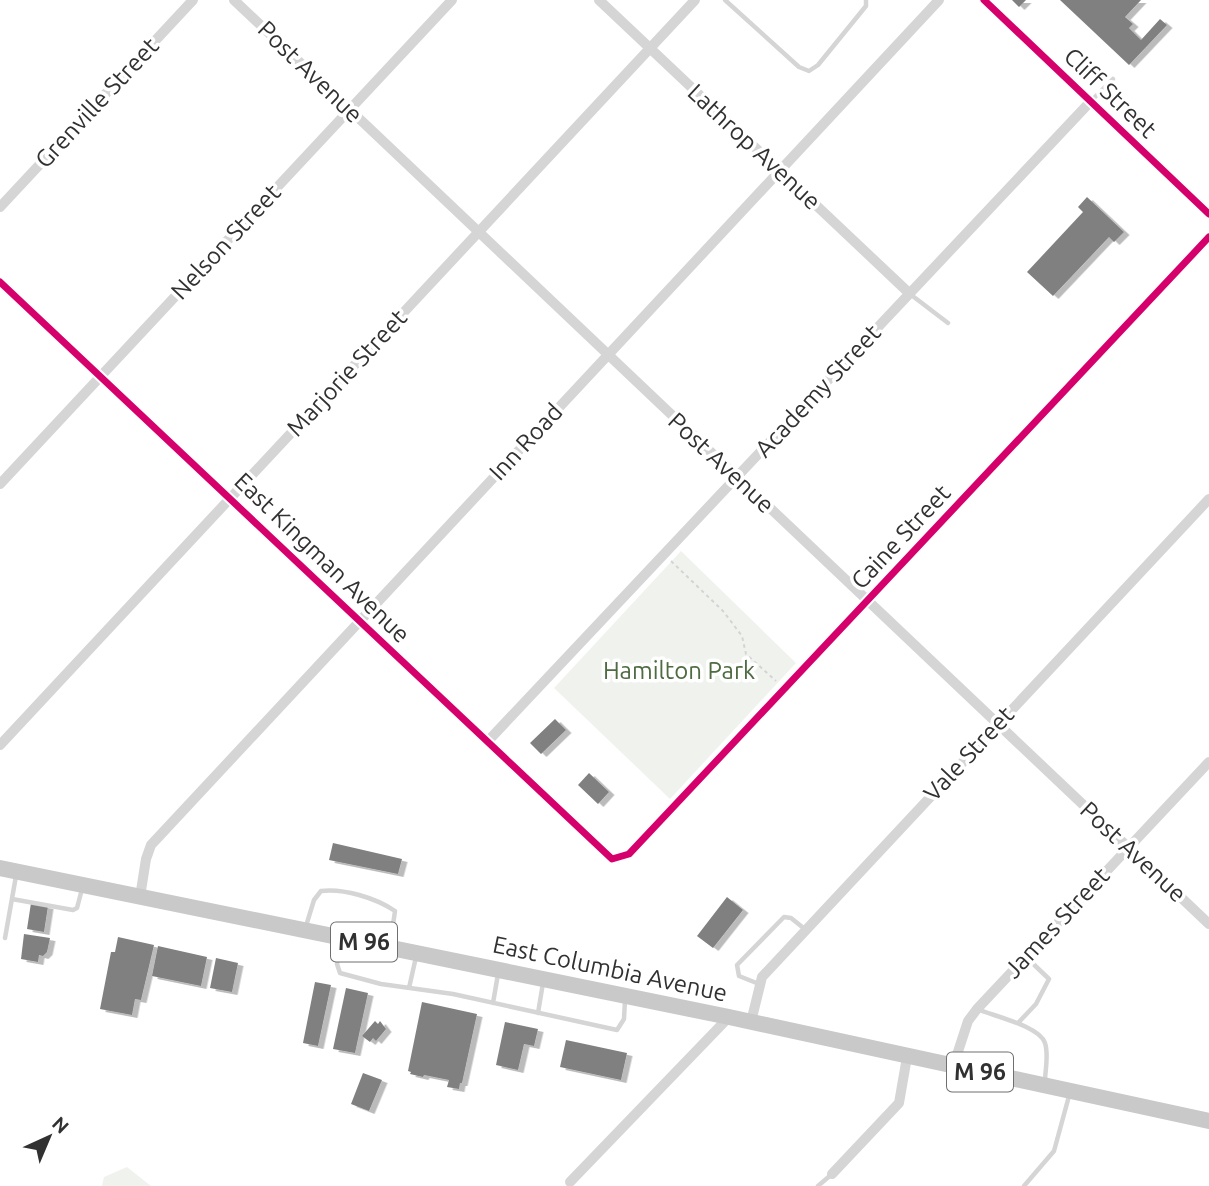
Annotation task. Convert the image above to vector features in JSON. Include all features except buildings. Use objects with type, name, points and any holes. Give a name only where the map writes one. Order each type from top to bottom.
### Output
[{"type":"main road","name":"East Columbia Avenue","points":[[0,868],[729,1017],[1209,1121]]},
{"type":"street","name":"Grenville Street","points":[[0,207],[194,0]]},
{"type":"street","name":"Post Avenue","points":[[234,0],[1209,925]]},
{"type":"street","name":"Nelson Street","points":[[0,484],[452,0]]},
{"type":"street","name":"Lathrop Avenue","points":[[599,0],[909,293]]},
{"type":"street","name":"Marjorie Street","points":[[0,745],[695,0]]},
{"type":"street","name":"Inn Road","points":[[141,897],[146,859],[151,845],[939,0]]},
{"type":"street","name":"Cliff Street","points":[[984,0],[1209,214]]},
{"type":"street","name":"Academy Street","points":[[488,741],[1091,101]]},
{"type":"street","name":"Caine Street","points":[[618,859],[629,854],[1209,237]]},
{"type":"street","name":"East Kingman Avenue","points":[[0,282],[488,741],[606,856],[618,859]]},
{"type":"street","name":"Vale Street","points":[[751,1022],[762,977],[1209,499]]},
{"type":"street","name":"James Street","points":[[953,1067],[968,1021],[976,1009],[1209,762]]},
{"type":"street","points":[[570,1182],[729,1017]]},
{"type":"street","points":[[832,1174],[899,1103],[907,1057]]},
{"type":"lane","points":[[725,0],[799,67],[809,71],[818,65],[866,6],[866,0]]},
{"type":"lane","points":[[1091,101],[1113,79]]},
{"type":"lane","points":[[909,293],[948,323]]},
{"type":"lane","points":[[5,939],[17,871]]},
{"type":"lane","points":[[12,899],[73,910],[77,908],[83,885]]},
{"type":"lane","points":[[305,930],[314,900],[321,891],[332,890],[384,903],[395,911],[390,947]]},
{"type":"lane","points":[[760,984],[739,976],[737,965],[784,918],[791,918],[806,930]]},
{"type":"lane","points":[[343,938],[337,964],[340,973],[381,984],[493,1003],[617,1030],[624,1019],[625,996]]},
{"type":"lane","points":[[409,988],[417,953]]},
{"type":"lane","points":[[1018,1024],[1036,1004],[1048,979],[1026,956]]},
{"type":"lane","points":[[493,1003],[499,970]]},
{"type":"lane","points":[[538,1013],[543,979]]},
{"type":"lane","points":[[976,1009],[1042,1036],[1046,1044],[1044,1086]]},
{"type":"lane","points":[[1024,1186],[1054,1152],[1071,1091]]},
{"type":"lane","points":[[818,1186],[832,1174]]},
{"type":"path","points":[[664,554],[723,611],[742,636],[746,654],[751,660],[786,687]]},
{"type":"green space","name":"Hamilton Park","points":[[681,551],[796,663],[670,799],[554,688]]},
{"type":"green space","points":[[127,1167],[151,1186],[102,1186],[104,1177]]},
{"type":"cycle path","points":[[984,0],[1209,214]]},
{"type":"cycle path","points":[[0,282],[612,859],[629,854],[1209,237]]}]
